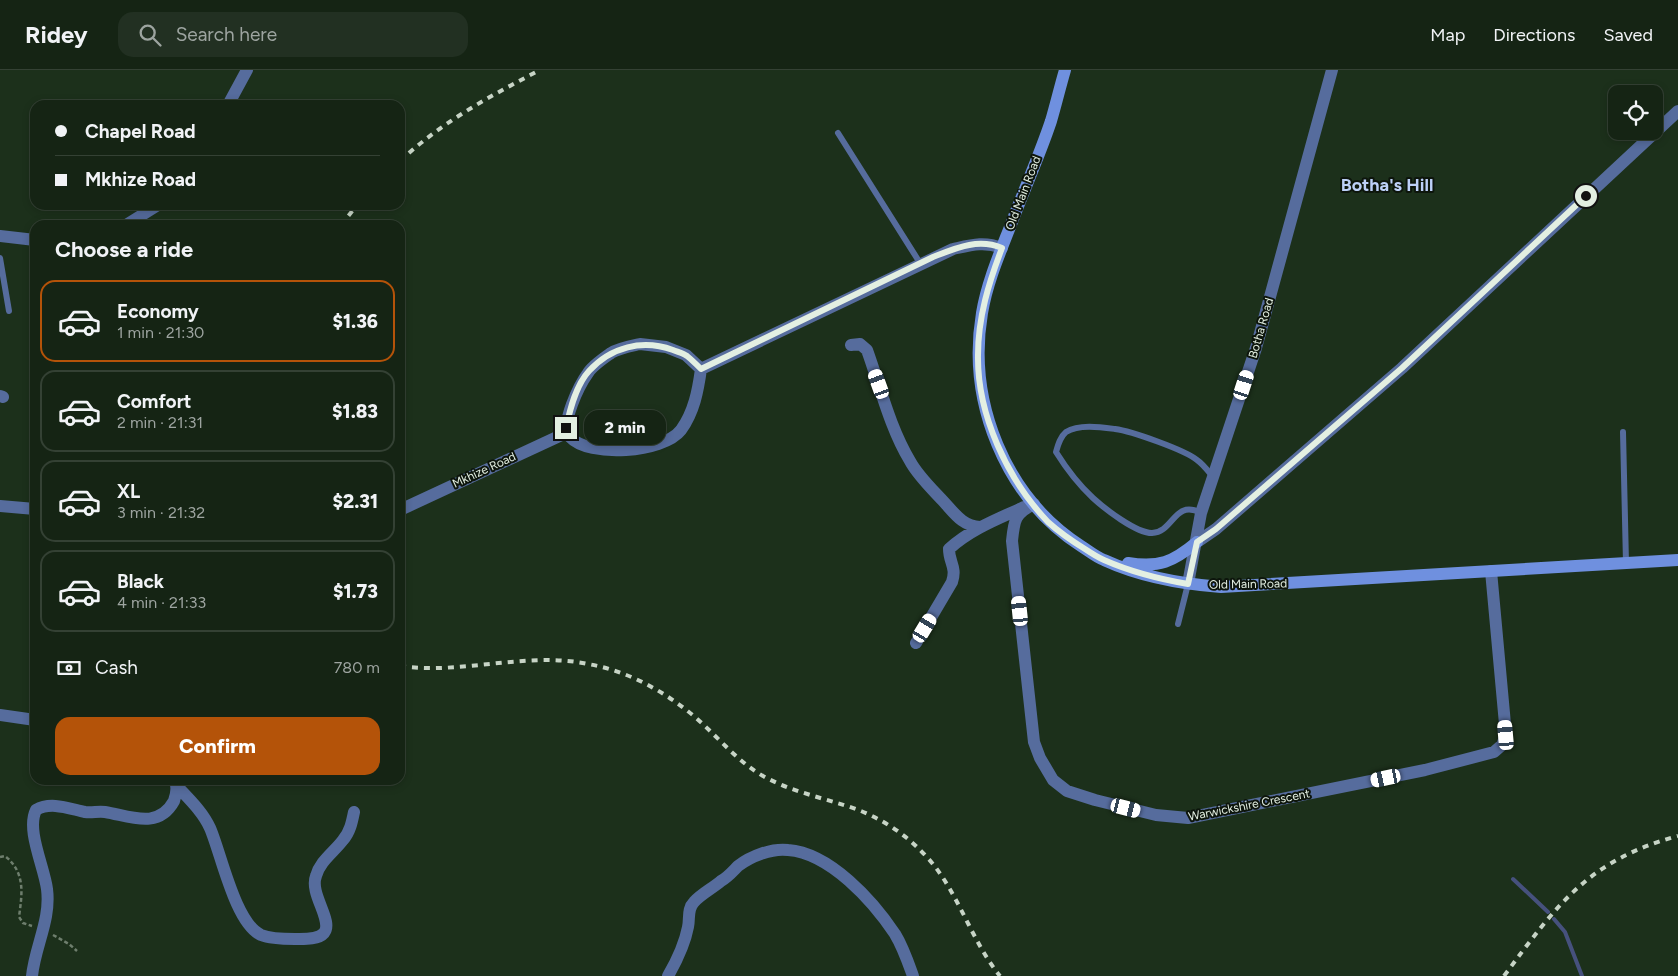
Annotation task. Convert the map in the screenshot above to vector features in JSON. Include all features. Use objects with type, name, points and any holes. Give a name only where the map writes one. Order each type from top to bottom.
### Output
[{"type":"main road","name":"Old Main Road","points":[[1065,70],[1051,121],[990,281],[982,312],[978,355],[980,383],[985,410],[994,438],[1020,486],[1048,522],[1103,560],[1149,577],[1188,584],[1221,587],[1678,560]]},
{"type":"main road","points":[[1103,560],[1142,566],[1159,565],[1171,561],[1197,542]]},
{"type":"street","points":[[231,100],[246,70]]},
{"type":"street","name":"Botha Road","points":[[1188,584],[1201,513],[1256,348],[1332,70]]},
{"type":"street","points":[[1197,542],[1216,529],[1402,368],[1678,111]]},
{"type":"street","points":[[134,220],[150,210]]},
{"type":"street","points":[[0,236],[30,239]]},
{"type":"street","points":[[701,369],[920,263],[953,249],[978,243],[992,244],[1002,248]]},
{"type":"street","points":[[640,344],[666,348],[686,355],[701,369],[698,394],[691,412],[680,431],[672,438],[654,446],[630,451],[602,450],[578,443],[569,436],[566,428],[569,413],[579,388],[589,371],[612,353],[640,344]]},
{"type":"street","points":[[851,345],[860,344],[867,350],[897,435],[910,461],[930,487],[960,519],[971,526],[980,527]]},
{"type":"street","name":"Mkhize Road","points":[[405,508],[568,432]]},
{"type":"street","points":[[916,643],[952,582],[955,573],[949,557],[949,549],[960,539],[980,527],[1034,504]]},
{"type":"street","name":"Warwickshire Crescent","points":[[1034,504],[1022,509],[1013,528],[1012,541],[1034,742],[1040,758],[1053,780],[1067,791],[1156,815],[1188,818],[1425,770],[1494,752],[1502,745],[1506,735],[1490,571]]},
{"type":"street","points":[[0,506],[30,509]]},
{"type":"street","points":[[0,715],[30,719]]},
{"type":"street","points":[[32,976],[33,964],[48,910],[47,889],[32,822],[36,810],[42,806],[55,806],[88,812],[104,812],[144,820],[160,817],[170,808],[175,797],[176,785]]},
{"type":"street","points":[[178,785],[210,826],[233,894],[247,922],[253,930],[273,938],[303,939],[318,937],[323,934],[326,928],[326,920],[314,890],[315,877],[319,868],[349,831],[354,812]]},
{"type":"street","points":[[668,976],[687,931],[689,912],[694,901],[747,861],[768,852],[788,850],[798,851],[829,864],[845,877],[882,917],[896,936],[913,976]]},
{"type":"lane","points":[[838,133],[920,263]]},
{"type":"lane","points":[[0,258],[9,311]]},
{"type":"lane","points":[[1201,513],[1190,508],[1183,510],[1161,530],[1154,533],[1144,532],[1128,524],[1092,497],[1056,452],[1059,442],[1065,433],[1076,428],[1117,429],[1179,449],[1198,460],[1213,478]]},
{"type":"lane","points":[[1623,432],[1626,563]]},
{"type":"lane","points":[[1178,624],[1188,584]]},
{"type":"path","points":[[0,857],[5,856],[13,862],[22,884],[23,894],[19,917],[23,923],[44,930],[69,944],[77,951]]},
{"type":"waterway","points":[[1513,879],[1548,912]]},
{"type":"waterway","points":[[1554,919],[1565,932],[1582,976]]},
{"type":"railway","points":[[405,157],[450,122],[485,100],[540,70]]},
{"type":"railway","points":[[345,220],[353,210]]},
{"type":"railway","points":[[405,666],[447,668],[518,661],[565,661],[603,667],[645,683],[695,717],[736,756],[763,776],[797,791],[856,809],[883,822],[907,839],[922,852],[945,880],[989,961],[1000,976]]},
{"type":"railway","points":[[1504,976],[1541,928],[1577,888],[1597,872],[1620,858],[1647,846],[1678,836]]},
{"type":"district","name":"Botha's Hill","points":[[1387,185]]},
{"type":"route","points":[[566,428],[569,413],[579,388],[589,371],[612,353],[640,344],[666,348],[686,355],[701,369],[933,257],[953,249],[978,243],[992,244],[1002,248],[990,281],[982,312],[978,355],[980,383],[985,410],[994,438],[1007,465],[1020,486],[1048,522],[1069,538],[1103,560],[1149,577],[1188,584],[1197,542],[1216,529],[1402,368],[1586,196]]}]
